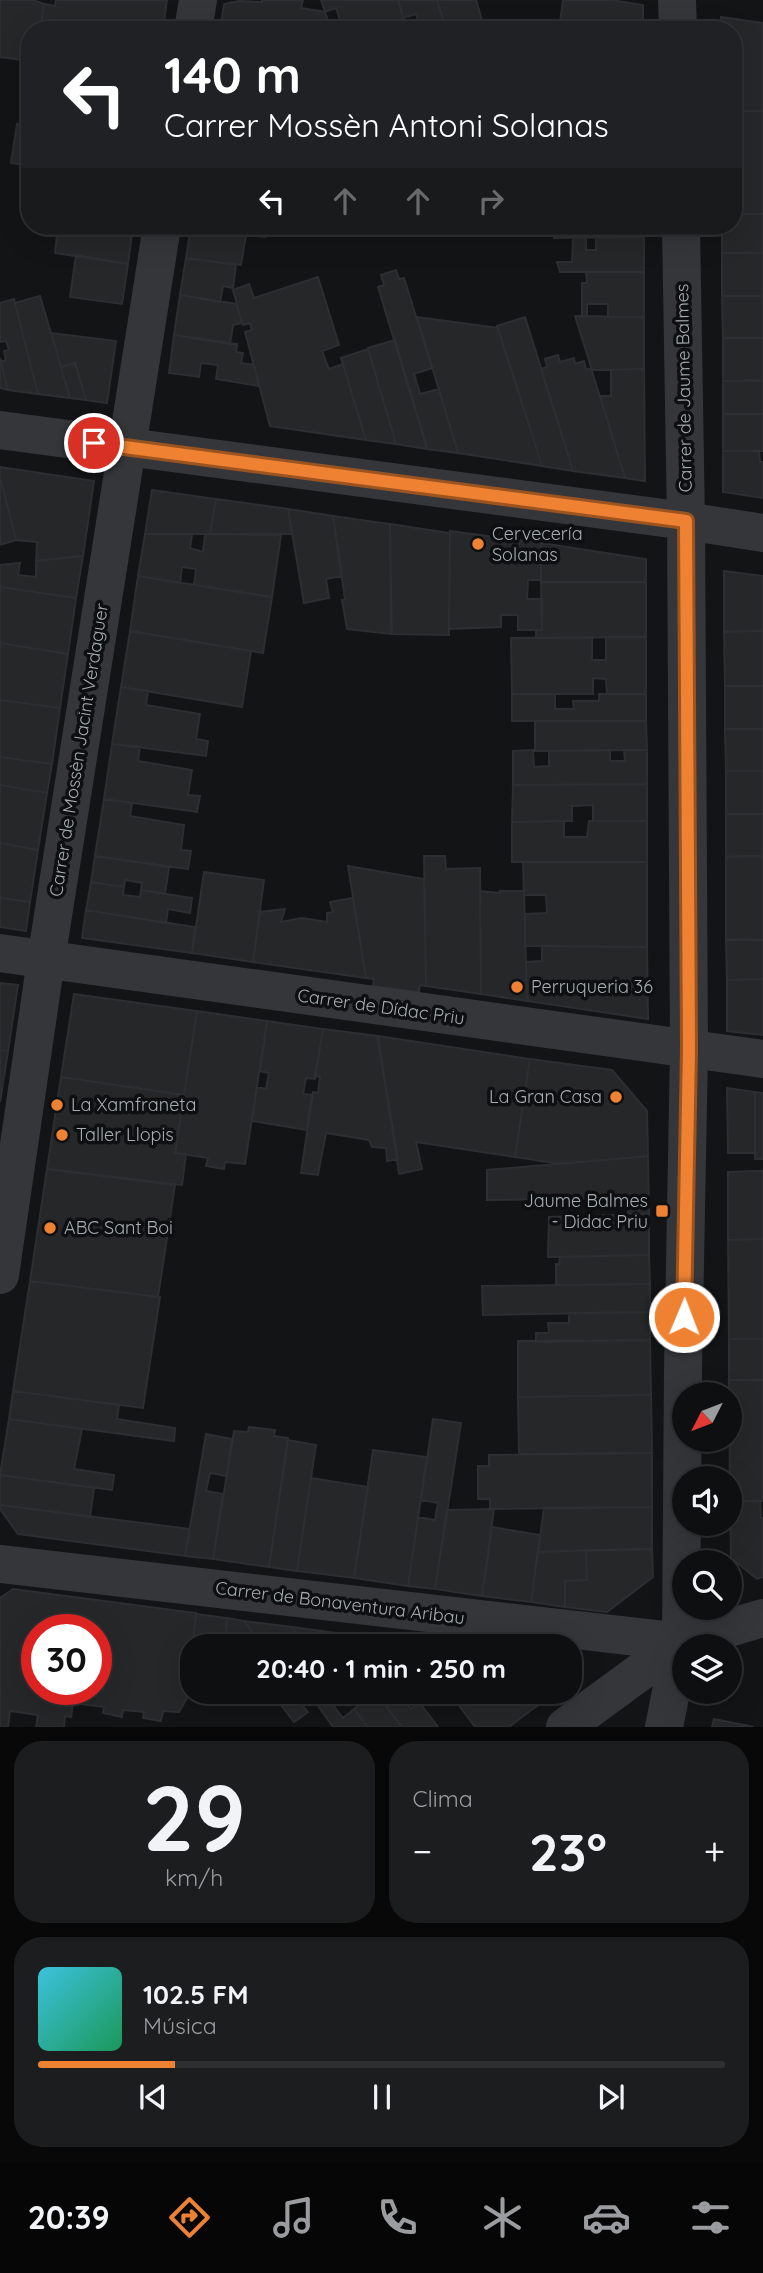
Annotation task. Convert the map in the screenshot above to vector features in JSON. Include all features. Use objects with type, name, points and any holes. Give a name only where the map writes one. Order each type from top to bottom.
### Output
[{"type":"street","points":[[194,21],[198,0]]},
{"type":"street","points":[[677,0],[678,21]]},
{"type":"street","name":"Carrer de Mossèn Jacint Verdaguer","points":[[0,1275],[46,960],[161,235]]},
{"type":"street","name":"Carrer de Jaume Balmes","points":[[681,235],[689,1050],[682,1370],[681,1634]]},
{"type":"street","points":[[0,430],[763,533]]},
{"type":"street","name":"Carrer de Dídac Priu","points":[[0,953],[763,1059]]},
{"type":"street","name":"Carrer de Bonaventura Aribau","points":[[0,1564],[672,1641]]},
{"type":"street","points":[[708,1634],[763,1618]]},
{"type":"street","points":[[565,1727],[672,1649]]},
{"type":"street","name":"Carrer de Jaume Balmes","points":[[664,1727],[672,1687]]},
{"type":"building","points":[[0,0],[33,0],[44,4],[41,21],[21,21],[21,60],[0,57]]},
{"type":"building","points":[[56,0],[167,0],[164,21],[41,21],[44,4],[55,6]]},
{"type":"building","points":[[303,0],[301,8],[325,12],[328,21],[221,21],[224,4],[239,1]]},
{"type":"building","points":[[321,0],[398,0],[404,21],[340,21],[336,8],[325,12]]},
{"type":"building","points":[[398,0],[437,0],[443,21],[418,21],[416,14],[403,18]]},
{"type":"building","points":[[437,0],[476,0],[482,21],[444,21]]},
{"type":"building","points":[[563,0],[611,0],[643,5],[643,21],[560,21]]},
{"type":"building","points":[[721,17],[763,23],[763,111],[742,111],[742,21],[721,21]]},
{"type":"building","points":[[742,111],[763,111],[763,214],[742,214]]},
{"type":"building","points":[[17,124],[21,125],[21,165],[11,163]]},
{"type":"building","points":[[742,214],[763,214],[763,253],[722,253],[722,235],[742,235]]},
{"type":"building","points":[[57,235],[132,235],[128,264],[55,253]]},
{"type":"building","points":[[190,235],[246,235],[241,265],[186,258]]},
{"type":"building","points":[[554,235],[644,235],[644,237],[554,238]]},
{"type":"building","points":[[596,237],[644,237],[644,272],[560,272],[557,262],[572,262],[573,238],[586,238],[586,250],[596,250]]},
{"type":"building","points":[[722,253],[763,253],[763,296],[722,296]]},
{"type":"building","points":[[76,255],[128,264],[122,304],[70,297]]},
{"type":"building","points":[[186,258],[236,265],[233,288],[223,286],[220,302],[180,295]]},
{"type":"building","points":[[396,270],[399,279],[404,278],[432,368],[414,374],[420,394],[439,389],[458,453],[427,449],[378,287],[384,285],[381,275]]},
{"type":"building","points":[[586,272],[644,272],[644,317],[608,317],[608,304],[587,304],[587,316],[582,317],[582,283],[587,283]]},
{"type":"building","points":[[318,277],[339,345],[322,351],[329,369],[343,364],[366,440],[270,426],[245,332],[252,330],[250,323],[243,325],[233,290],[249,284],[254,298]]},
{"type":"building","points":[[180,295],[236,304],[242,323],[233,325],[230,344],[174,335]]},
{"type":"building","points":[[40,296],[70,398],[38,394],[15,303]]},
{"type":"building","points":[[722,296],[763,296],[763,338],[723,338]]},
{"type":"building","points":[[14,299],[38,394],[8,390],[1,362],[6,360],[4,351],[9,350],[6,341],[0,342],[0,303]]},
{"type":"building","points":[[575,316],[644,317],[644,369],[592,370]]},
{"type":"building","points":[[417,317],[498,328],[542,466],[458,453]]},
{"type":"building","points":[[525,317],[573,471],[542,466],[497,326]]},
{"type":"building","points":[[51,333],[116,341],[107,403],[86,400],[75,363],[61,367]]},
{"type":"building","points":[[174,335],[237,344],[236,352],[243,353],[241,363],[254,365],[259,386],[216,379],[218,365],[201,363],[199,377],[169,373]]},
{"type":"building","points":[[723,338],[763,338],[763,381],[723,381]]},
{"type":"building","points":[[395,340],[427,449],[396,444],[368,348]]},
{"type":"building","points":[[368,349],[396,444],[366,440],[341,358]]},
{"type":"building","points":[[558,355],[560,362],[574,358],[575,364],[584,361],[586,370],[591,368],[625,478],[573,471],[541,369],[547,367],[545,359]]},
{"type":"building","points":[[0,358],[8,390],[0,388]]},
{"type":"building","points":[[75,363],[86,400],[70,398],[61,367]]},
{"type":"building","points":[[644,369],[645,481],[625,478],[600,396],[611,396],[611,370]]},
{"type":"building","points":[[723,381],[763,381],[763,414],[723,414]]},
{"type":"building","points":[[723,414],[763,414],[763,451],[723,451]]},
{"type":"building","points":[[723,451],[759,451],[760,462],[763,462],[763,498],[723,492]]},
{"type":"building","points":[[0,467],[94,481],[83,556],[36,561],[37,542],[16,540]]},
{"type":"building","points":[[0,476],[16,540],[0,545]]},
{"type":"building","points":[[152,490],[216,499],[210,534],[145,534]]},
{"type":"building","points":[[216,499],[288,509],[292,534],[210,534]]},
{"type":"building","points":[[288,509],[333,516],[342,576],[326,579],[329,598],[304,603]]},
{"type":"building","points":[[333,516],[390,524],[391,634],[347,629]]},
{"type":"building","points":[[390,524],[450,533],[449,635],[392,634]]},
{"type":"building","points":[[450,531],[541,543],[541,580],[528,580],[527,599],[542,599],[542,630],[518,630],[518,615],[501,615],[501,627],[449,629]]},
{"type":"building","points":[[145,534],[192,534],[190,548],[203,552],[205,534],[281,535],[272,597],[194,585],[196,569],[182,567],[180,583],[138,576]]},
{"type":"building","points":[[541,543],[646,559],[646,582],[541,582]]},
{"type":"building","points":[[83,556],[76,598],[0,587],[0,565],[20,563],[18,575],[36,577],[36,561]]},
{"type":"building","points":[[724,571],[763,576],[763,631],[724,632]]},
{"type":"building","points":[[138,576],[272,597],[263,653],[130,631]]},
{"type":"building","points":[[541,582],[646,582],[646,637],[536,638],[536,630],[542,630]]},
{"type":"building","points":[[0,587],[76,598],[68,654],[0,643]]},
{"type":"building","points":[[130,631],[251,651],[242,707],[121,687]]},
{"type":"building","points":[[763,631],[763,686],[725,686],[724,632]]},
{"type":"building","points":[[592,637],[592,660],[606,660],[606,637],[646,637],[646,694],[607,694],[606,679],[593,678],[593,694],[512,694],[511,638]]},
{"type":"building","points":[[0,643],[68,654],[60,708],[0,700]]},
{"type":"building","points":[[725,686],[763,686],[763,729],[725,729]]},
{"type":"building","points":[[121,687],[148,691],[146,705],[200,714],[196,739],[208,741],[206,756],[112,744]]},
{"type":"building","points":[[512,694],[555,694],[555,709],[574,709],[573,701],[599,701],[599,694],[646,694],[646,721],[512,721]]},
{"type":"building","points":[[0,700],[60,708],[52,764],[0,757]]},
{"type":"building","points":[[535,721],[646,721],[647,750],[535,751]]},
{"type":"building","points":[[725,729],[763,729],[763,771],[726,771]]},
{"type":"building","points":[[112,744],[140,747],[138,761],[192,770],[188,795],[200,796],[197,812],[104,799]]},
{"type":"building","points":[[533,750],[534,767],[549,766],[549,751],[610,750],[610,761],[625,761],[624,750],[647,750],[647,784],[513,785],[513,751]]},
{"type":"building","points":[[0,757],[52,764],[47,793],[0,785]]},
{"type":"building","points":[[726,771],[763,771],[763,814],[726,814]]},
{"type":"building","points":[[647,784],[647,821],[593,821],[593,805],[572,806],[572,821],[512,822],[513,785]]},
{"type":"building","points":[[0,785],[47,793],[38,850],[0,843]]},
{"type":"building","points":[[104,799],[132,803],[130,816],[184,825],[181,850],[191,851],[188,869],[95,856]]},
{"type":"building","points":[[726,814],[763,814],[763,856],[726,857]]},
{"type":"building","points":[[564,821],[564,837],[587,837],[589,821],[647,821],[647,862],[512,862],[512,822]]},
{"type":"building","points":[[0,843],[38,850],[30,902],[0,898]]},
{"type":"building","points":[[95,856],[169,867],[165,894],[141,890],[142,883],[125,880],[124,887],[91,882]]},
{"type":"building","points":[[424,856],[445,856],[446,869],[480,868],[481,994],[426,986]]},
{"type":"building","points":[[763,856],[763,940],[726,940],[726,857]]},
{"type":"building","points":[[523,862],[647,862],[647,947],[525,946],[525,914],[547,913],[546,895],[524,895]]},
{"type":"building","points":[[348,866],[424,879],[426,986],[420,985],[419,992],[373,986],[374,979],[366,978]]},
{"type":"building","points":[[204,872],[264,880],[253,962],[192,953]]},
{"type":"building","points":[[91,882],[124,887],[123,895],[140,897],[141,890],[192,898],[190,913],[168,909],[166,923],[86,910]]},
{"type":"building","points":[[480,891],[524,891],[527,1001],[481,994]]},
{"type":"building","points":[[0,898],[30,902],[26,931],[0,927]]},
{"type":"building","points":[[353,898],[366,978],[253,962],[260,912],[285,909],[281,922],[302,918],[327,922],[327,913],[333,912],[330,902]]},
{"type":"building","points":[[86,910],[195,927],[192,953],[82,938]]},
{"type":"building","points":[[726,940],[763,940],[763,979],[727,980]]},
{"type":"building","points":[[542,946],[647,947],[648,1019],[527,1001],[526,962],[542,961]]},
{"type":"building","points":[[763,979],[763,1035],[727,1031],[727,980]]},
{"type":"building","points":[[0,983],[18,985],[8,1051],[0,1050]]},
{"type":"building","points":[[74,994],[197,1011],[184,1095],[61,1077]]},
{"type":"building","points":[[197,1011],[267,1021],[245,1164],[225,1162],[224,1169],[206,1166],[208,1158],[175,1153]]},
{"type":"building","points":[[267,1021],[323,1029],[315,1079],[306,1078],[303,1094],[312,1095],[307,1130],[252,1121],[257,1087],[266,1089],[269,1073],[260,1071]]},
{"type":"building","points":[[323,1029],[377,1036],[398,1159],[387,1161],[386,1148],[372,1147],[369,1140],[326,1133],[318,1175],[301,1173],[313,1092],[318,1093],[320,1077],[315,1076]]},
{"type":"building","points":[[378,1036],[530,1059],[515,1157],[416,1142],[422,1169],[399,1174]]},
{"type":"building","points":[[0,1050],[8,1051],[0,1102]]},
{"type":"building","points":[[530,1059],[612,1070],[647,1111],[648,1156],[560,1164],[515,1157]]},
{"type":"building","points":[[61,1077],[184,1095],[175,1153],[186,1154],[182,1185],[47,1169]]},
{"type":"building","points":[[727,1088],[755,1092],[755,1153],[728,1153]]},
{"type":"building","points":[[755,1092],[763,1093],[763,1159],[755,1159]]},
{"type":"building","points":[[648,1156],[649,1214],[628,1214],[628,1199],[487,1200],[487,1170]]},
{"type":"building","points":[[47,1169],[175,1185],[158,1297],[30,1281]]},
{"type":"building","points":[[763,1171],[763,1239],[728,1240],[728,1172]]},
{"type":"building","points":[[649,1214],[649,1255],[548,1257],[549,1217]]},
{"type":"building","points":[[763,1239],[763,1339],[729,1339],[728,1240]]},
{"type":"building","points":[[649,1255],[650,1284],[556,1285],[556,1264],[559,1264],[560,1257]]},
{"type":"building","points":[[30,1281],[160,1297],[143,1408],[13,1391]]},
{"type":"building","points":[[650,1284],[650,1312],[483,1315],[482,1286]]},
{"type":"building","points":[[650,1312],[650,1340],[536,1342],[536,1333],[549,1333],[548,1323],[569,1323],[569,1313]]},
{"type":"building","points":[[729,1339],[763,1339],[763,1380],[729,1380]]},
{"type":"building","points":[[650,1340],[651,1395],[518,1397],[518,1341]]},
{"type":"building","points":[[763,1380],[763,1501],[742,1501],[742,1466],[730,1466],[730,1452],[742,1452],[742,1382],[729,1382]]},
{"type":"building","points":[[13,1391],[119,1405],[117,1419],[175,1428],[174,1441],[9,1419]]},
{"type":"building","points":[[651,1395],[652,1453],[519,1454],[518,1397]]},
{"type":"building","points":[[9,1419],[82,1429],[74,1469],[114,1475],[112,1490],[0,1475]]},
{"type":"building","points":[[433,1419],[461,1423],[435,1589],[408,1586],[418,1517],[435,1520],[438,1503],[421,1500]]},
{"type":"building","points":[[249,1427],[275,1430],[274,1436],[288,1438],[269,1567],[213,1559],[234,1431],[248,1432]]},
{"type":"building","points":[[206,1434],[232,1439],[227,1476],[210,1473],[206,1491],[223,1494],[213,1559],[185,1556]]},
{"type":"building","points":[[288,1440],[316,1445],[297,1571],[269,1567]]},
{"type":"building","points":[[373,1450],[427,1457],[408,1586],[354,1578]]},
{"type":"building","points":[[652,1453],[652,1507],[490,1509],[490,1499],[478,1499],[478,1466],[489,1466],[489,1455]]},
{"type":"building","points":[[0,1475],[94,1488],[90,1517],[0,1505]]},
{"type":"building","points":[[311,1478],[368,1487],[354,1578],[297,1571]]},
{"type":"building","points":[[742,1501],[760,1501],[763,1518],[763,1577],[757,1579],[742,1567],[742,1550],[731,1550],[731,1536],[742,1536]]},
{"type":"building","points":[[0,1505],[190,1529],[185,1556],[18,1534],[0,1509]]},
{"type":"building","points":[[652,1507],[652,1549],[538,1552],[544,1508]]},
{"type":"building","points":[[494,1509],[482,1596],[435,1589],[447,1510]]},
{"type":"building","points":[[492,1527],[540,1535],[531,1602],[482,1596]]},
{"type":"building","points":[[652,1549],[653,1577],[607,1612],[565,1607],[565,1581],[587,1580],[586,1550]]},
{"type":"building","points":[[586,1550],[587,1580],[565,1581],[565,1607],[531,1602],[538,1552]]},
{"type":"building","points":[[13,1589],[196,1613],[194,1634],[180,1634],[180,1704],[184,1704],[179,1712],[163,1711],[161,1721],[143,1718],[144,1712],[123,1710],[122,1717],[103,1713],[104,1707],[88,1705],[112,1705],[112,1614],[21,1614],[21,1705],[73,1705],[71,1717],[65,1716],[64,1727],[36,1727],[38,1715],[10,1711],[8,1727],[0,1727],[0,1598]]},
{"type":"building","points":[[196,1614],[227,1618],[225,1634],[194,1634]]},
{"type":"building","points":[[227,1618],[244,1621],[254,1634],[227,1634]]},
{"type":"building","points":[[244,1621],[292,1627],[297,1634],[254,1634]]},
{"type":"building","points":[[292,1627],[331,1634],[297,1634]]},
{"type":"building","points":[[280,1704],[301,1704],[308,1712],[294,1722]]},
{"type":"building","points":[[317,1704],[332,1704],[343,1718],[354,1709],[368,1727],[333,1727]]},
{"type":"building","points":[[361,1704],[385,1704],[402,1727],[368,1727],[354,1709]]},
{"type":"building","points":[[384,1704],[407,1704],[411,1709],[421,1704],[438,1727],[402,1727]]},
{"type":"building","points":[[458,1704],[539,1704],[509,1727],[475,1727]]},
{"type":"building","points":[[714,1719],[754,1727],[712,1727]]},
{"type":"place","name":"Cervecería Solanas","points":[[478,544]]},
{"type":"place","name":"Perruqueria 36","points":[[517,987]]},
{"type":"place","name":"La Gran Casa","points":[[616,1097]]},
{"type":"place","name":"La Xamfraneta","points":[[57,1105]]},
{"type":"place","name":"Taller Llopis","points":[[62,1135]]},
{"type":"place","name":"Jaume Balmes - Didac Priu","points":[[662,1211]]},
{"type":"place","name":"ABC Sant Boi","points":[[50,1228]]},
{"type":"route","points":[[94,443],[686,521],[689,1050],[684,1317]]}]
